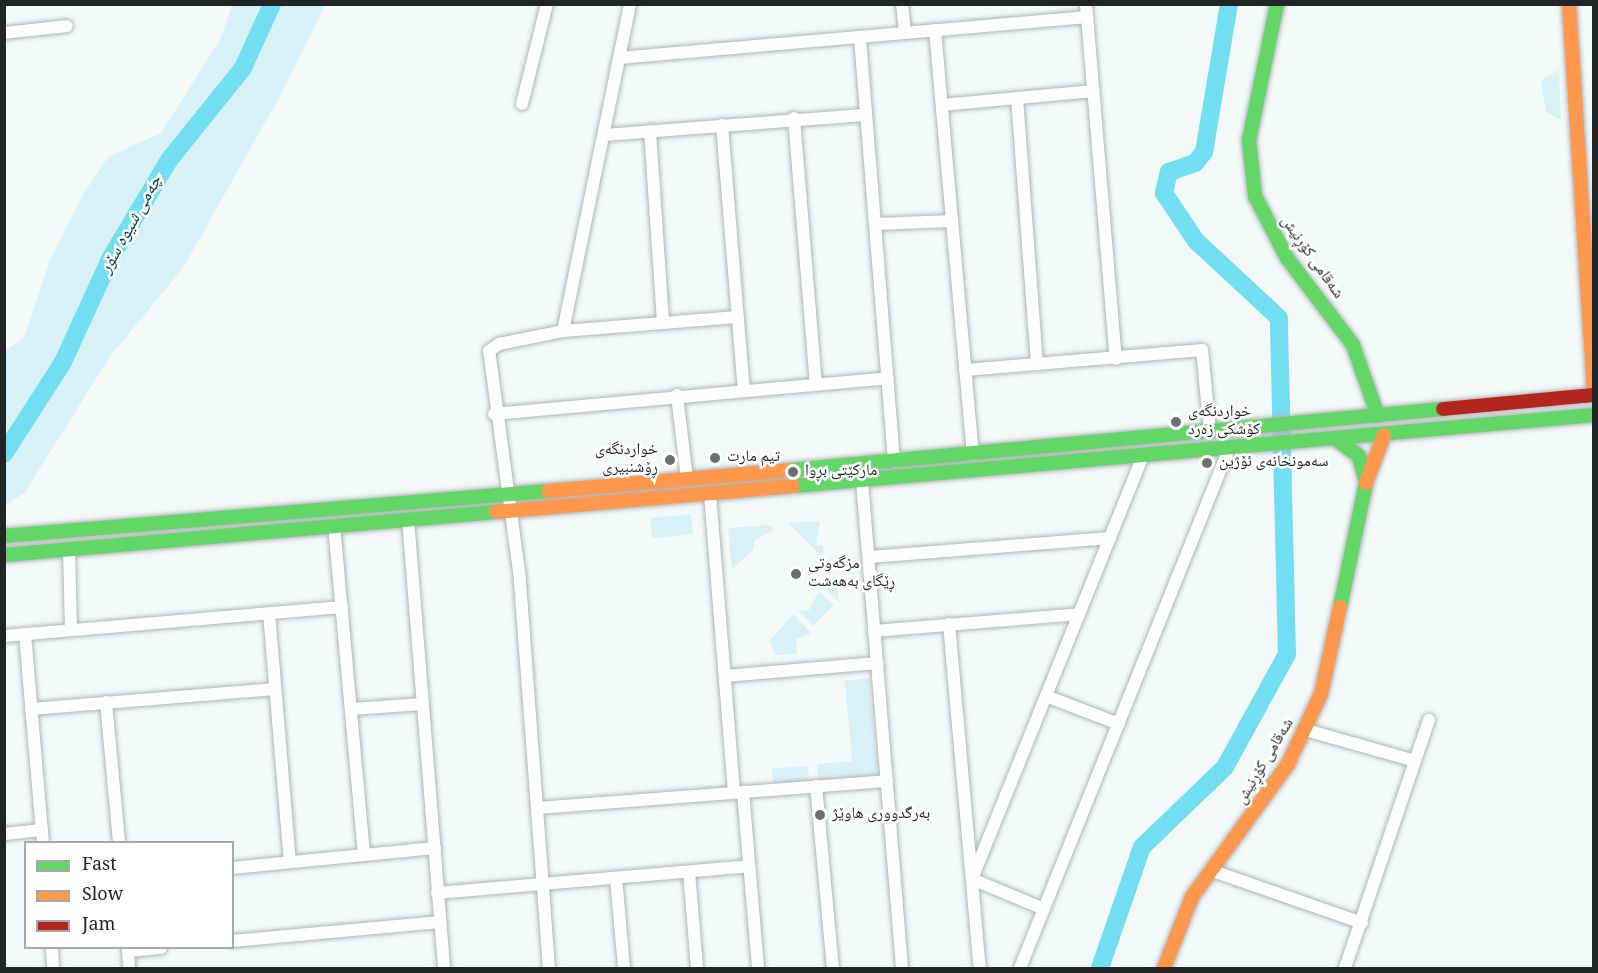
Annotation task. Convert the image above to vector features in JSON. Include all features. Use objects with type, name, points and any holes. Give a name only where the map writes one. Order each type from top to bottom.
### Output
[{"type":"main road","name":"شەقامی کۆڕنیش","points":[[1277,4],[1250,140],[1255,196],[1287,258],[1353,345],[1378,416]]},
{"type":"main road","points":[[1569,4],[1593,386]]},
{"type":"main road","points":[[4,536],[894,462],[1593,395]]},
{"type":"main road","points":[[4,555],[1337,440],[1593,415]]},
{"type":"main road","points":[[1229,449],[1236,430]]},
{"type":"main road","name":"شەقامی کۆڕنیش","points":[[1164,969],[1177,927],[1210,870],[1267,797],[1306,730],[1333,657],[1366,483],[1384,435]]},
{"type":"main road","name":"شەقامی کۆڕنیش","points":[[1337,440],[1359,456],[1366,483]]},
{"type":"street","points":[[522,104],[547,4]]},
{"type":"street","points":[[563,331],[630,4]]},
{"type":"street","points":[[902,4],[905,33]]},
{"type":"street","points":[[619,58],[860,38],[1086,11],[1116,360]]},
{"type":"street","points":[[4,33],[67,26]]},
{"type":"street","points":[[935,30],[974,454]]},
{"type":"street","points":[[860,38],[864,116],[876,224],[894,462]]},
{"type":"street","points":[[942,105],[1093,92]]},
{"type":"street","points":[[1017,98],[1037,364]]},
{"type":"street","points":[[604,135],[794,118],[864,116]]},
{"type":"street","points":[[794,118],[816,384]]},
{"type":"street","points":[[722,124],[744,390]]},
{"type":"street","points":[[650,131],[663,323]]},
{"type":"street","points":[[876,224],[952,221]]},
{"type":"street","points":[[549,969],[510,512],[494,414],[489,351],[499,344],[563,331],[737,317]]},
{"type":"street","points":[[965,370],[1116,360],[1202,350],[1210,432]]},
{"type":"street","points":[[494,414],[677,395],[887,378]]},
{"type":"street","points":[[677,395],[687,479]]},
{"type":"street","points":[[1020,969],[1229,449]]},
{"type":"street","points":[[972,879],[1143,455]]},
{"type":"street","points":[[862,481],[902,969]]},
{"type":"street","points":[[710,494],[724,676],[749,866],[758,969]]},
{"type":"street","points":[[408,519],[444,969]]},
{"type":"street","points":[[334,525],[364,854]]},
{"type":"street","points":[[869,557],[1110,538]]},
{"type":"street","points":[[69,549],[71,630]]},
{"type":"street","points":[[4,636],[342,607]]},
{"type":"street","points":[[269,614],[290,862]]},
{"type":"street","points":[[874,631],[1079,614]]},
{"type":"street","points":[[949,624],[980,969]]},
{"type":"street","points":[[4,834],[43,836],[26,634]]},
{"type":"street","points":[[724,676],[877,663]]},
{"type":"street","points":[[31,709],[275,689]]},
{"type":"street","points":[[1046,696],[1119,724]]},
{"type":"street","points":[[106,702],[119,841]]},
{"type":"street","points":[[351,709],[423,704]]},
{"type":"street","points":[[1345,969],[1429,720]]},
{"type":"street","points":[[1306,730],[1415,761]]},
{"type":"street","points":[[537,808],[887,781]]},
{"type":"street","points":[[816,786],[833,969]]},
{"type":"street","points":[[234,868],[435,848]]},
{"type":"street","points":[[437,893],[749,866]]},
{"type":"street","points":[[1210,870],[1362,923]]},
{"type":"street","points":[[689,872],[697,969]]},
{"type":"street","points":[[616,878],[624,969]]},
{"type":"street","points":[[972,879],[1044,909]]},
{"type":"street","points":[[234,941],[440,922]]},
{"type":"street","points":[[52,949],[53,969]]},
{"type":"street","points":[[128,949],[129,969]]},
{"type":"shaded area","points":[[232,5],[325,5],[285,87],[183,268],[111,355],[25,492],[5,506],[5,351],[24,338],[50,260],[84,193],[108,157],[161,133],[221,38]]},
{"type":"shaded area","points":[[1559,70],[1561,120],[1546,112],[1541,80]]},
{"type":"shaded area","points":[[691,514],[693,534],[652,538],[650,518]]},
{"type":"shaded area","points":[[820,521],[816,546],[823,545],[824,559],[788,523]]},
{"type":"shaded area","points":[[771,525],[774,530],[755,540],[753,550],[732,569],[728,528]]},
{"type":"shaded area","points":[[836,575],[839,602],[823,587]]},
{"type":"shaded area","points":[[819,591],[834,605],[813,626],[798,611],[809,610]]},
{"type":"shaded area","points":[[794,614],[811,634],[796,639],[797,654],[776,655],[769,641]]},
{"type":"shaded area","points":[[869,678],[878,775],[819,780],[817,764],[852,761],[845,681]]},
{"type":"shaded area","points":[[808,766],[809,781],[773,783],[772,769]]},
{"type":"waterway","name":"چەمی شیوە سۆر","points":[[4,454],[63,362],[111,257],[169,160],[243,68],[272,4]]},
{"type":"waterway","points":[[1100,968],[1142,847],[1225,767],[1287,654],[1279,318],[1196,241],[1164,193],[1169,172],[1195,163],[1204,152],[1229,4]]},
{"type":"traffic: fast","points":[[1277,4],[1249,140],[1255,196],[1287,258],[1353,345],[1378,416]]},
{"type":"traffic: fast","points":[[792,470],[1443,409]]},
{"type":"traffic: fast","points":[[793,486],[1594,415]]},
{"type":"traffic: fast","points":[[1337,440],[1359,456],[1366,483],[1340,607]]},
{"type":"traffic: fast","points":[[4,536],[548,491]]},
{"type":"traffic: fast","points":[[4,555],[496,512]]},
{"type":"traffic: slow","points":[[1569,4],[1594,386]]},
{"type":"traffic: slow","points":[[1366,483],[1384,435]]},
{"type":"traffic: slow","points":[[548,491],[792,470]]},
{"type":"traffic: slow","points":[[496,512],[793,486]]},
{"type":"traffic: slow","points":[[1164,968],[1192,897],[1288,764],[1321,694],[1340,607]]},
{"type":"traffic: jam","points":[[1443,409],[1594,395]]},
{"type":"place","name":"خواردنگەی کۆشکی زەرد","points":[[1176,422]]},
{"type":"place","name":"تیم مارت","points":[[715,458]]},
{"type":"place","name":"خواردنگەی ڕۆشنبیری","points":[[670,460]]},
{"type":"place","name":"سەمونخانەی ئۆژین","points":[[1207,463]]},
{"type":"place","name":"مارکێتی بڕوا","points":[[793,472]]},
{"type":"place","name":"مزگەوتی ڕێگای بەھەشت","points":[[796,574]]},
{"type":"place","name":"بەرگدووری هاوێژ","points":[[820,815]]}]
